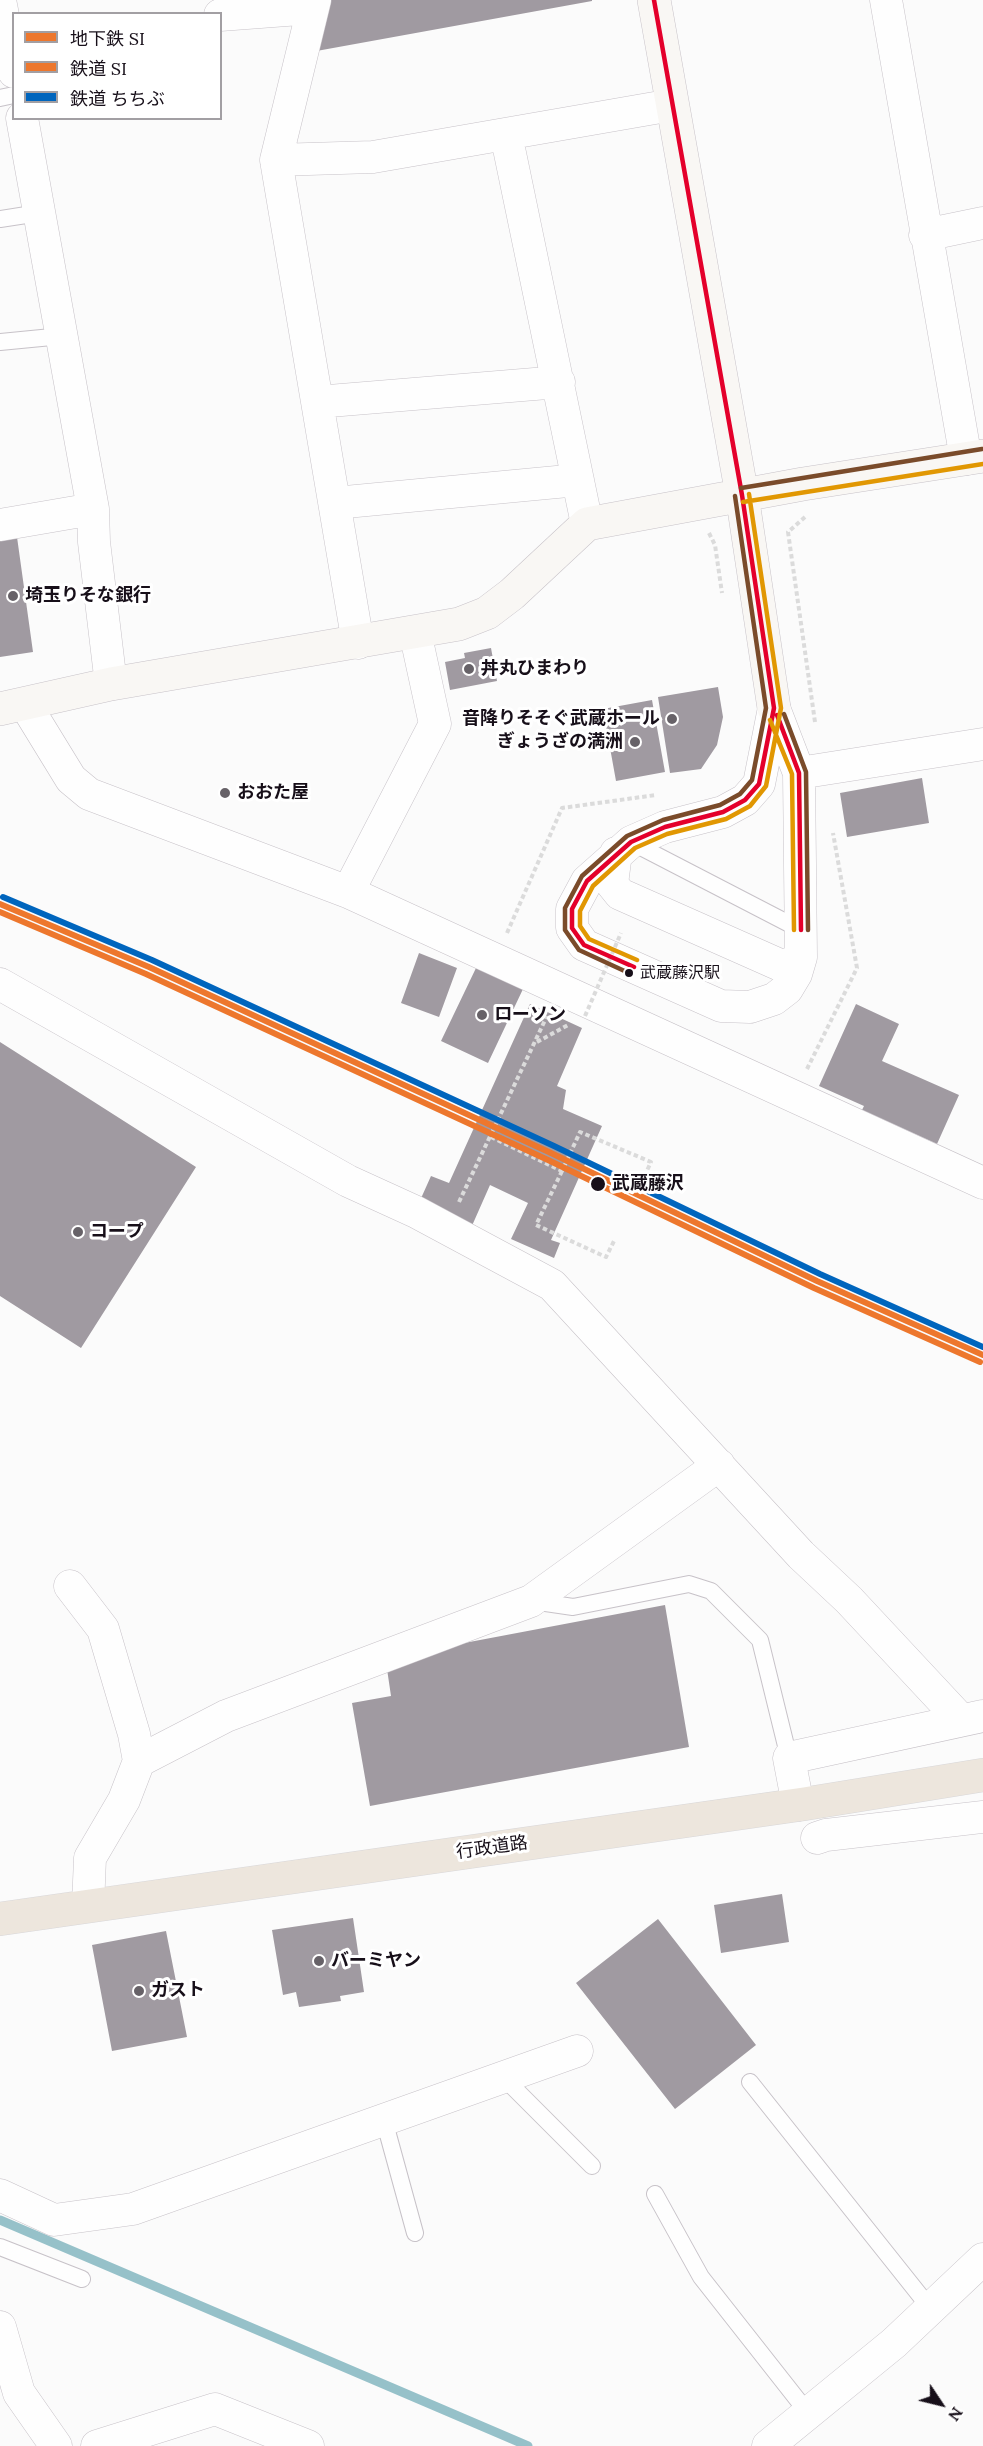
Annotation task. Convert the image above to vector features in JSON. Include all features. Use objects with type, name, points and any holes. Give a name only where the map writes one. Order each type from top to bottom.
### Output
[{"type":"highway","name":"行政道路","points":[[0,1919],[798,1805],[983,1775]]},
{"type":"street","points":[[0,0],[10,32],[12,52]]},
{"type":"street","points":[[654,0],[742,495],[774,708],[799,773],[801,944],[796,974],[787,989],[774,999],[750,1008],[721,1006],[584,945],[572,928],[572,909],[587,881],[624,847],[665,827],[723,812],[745,800],[759,784],[774,708]]},
{"type":"street","points":[[886,0],[925,235],[974,457],[742,495],[587,524],[532,578],[487,613],[459,624],[111,684],[12,707],[71,779],[89,794],[348,892],[983,1183]]},
{"type":"street","points":[[222,15],[314,4],[276,160],[358,643]]},
{"type":"street","points":[[276,160],[373,157],[672,105]]},
{"type":"street","points":[[22,120],[93,508],[94,542],[111,684]]},
{"type":"street","points":[[506,134],[587,524]]},
{"type":"street","points":[[925,235],[983,223]]},
{"type":"street","points":[[317,402],[559,382]]},
{"type":"street","points":[[334,503],[578,480]]},
{"type":"street","points":[[0,525],[93,508]]},
{"type":"street","points":[[348,892],[435,724],[415,632]]},
{"type":"street","points":[[799,773],[983,744]]},
{"type":"street","points":[[624,847],[612,884],[620,894],[780,965],[788,965],[801,944]]},
{"type":"street","points":[[0,984],[348,1181],[416,1212],[552,1285],[719,1465],[972,1718]]},
{"type":"street","points":[[139,1761],[226,1716],[531,1601],[719,1465]]},
{"type":"street","points":[[70,1586],[103,1629],[134,1734],[139,1761],[124,1800],[90,1858],[88,1906]]},
{"type":"street","points":[[798,1805],[789,1758],[972,1718]]},
{"type":"street","points":[[818,1839],[826,1835],[983,1817]]},
{"type":"street","points":[[0,2195],[54,2220],[133,2209],[577,2051]]},
{"type":"street","points":[[768,2446],[894,2343],[983,2259]]},
{"type":"street","points":[[0,2327],[9,2395],[56,2446]]},
{"type":"street","points":[[97,2446],[215,2409],[308,2446]]},
{"type":"lane","points":[[0,219],[39,213]]},
{"type":"lane","points":[[0,342],[62,336]]},
{"type":"lane","points":[[624,847],[801,944]]},
{"type":"lane","points":[[531,1601],[573,1607],[689,1584],[711,1592],[760,1640],[789,1758]]},
{"type":"lane","points":[[503,2077],[592,2166]]},
{"type":"lane","points":[[750,2082],[930,2308]]},
{"type":"lane","points":[[384,2120],[415,2233]]},
{"type":"lane","points":[[655,2194],[701,2277],[808,2413]]},
{"type":"lane","points":[[0,2247],[82,2279]]},
{"type":"path","points":[[807,515],[788,532],[815,724]]},
{"type":"path","points":[[707,527],[715,545],[723,602]]},
{"type":"path","points":[[509,941],[506,930],[562,808],[666,794]]},
{"type":"path","points":[[802,1078],[857,968],[832,829]]},
{"type":"path","points":[[537,1042],[585,1016],[621,933]]},
{"type":"path","points":[[582,992],[604,1002]]},
{"type":"path","points":[[455,1210],[537,1042],[549,1012]]},
{"type":"path","points":[[614,1241],[606,1257],[536,1225],[580,1132],[651,1162],[644,1177]]},
{"type":"path","points":[[491,1137],[562,1171]]},
{"type":"building","points":[[323,0],[592,0],[592,1],[311,52]]},
{"type":"building","name":"埼玉りそな銀行","points":[[17,537],[33,652],[0,657],[0,540]]},
{"type":"building","points":[[491,648],[497,681],[450,690],[445,662],[465,658],[464,653]]},
{"type":"building","points":[[718,687],[723,717],[717,745],[701,769],[670,773],[658,697]]},
{"type":"building","points":[[652,700],[665,772],[616,781],[603,709]]},
{"type":"building","points":[[922,778],[929,823],[847,837],[840,793]]},
{"type":"building","points":[[419,953],[457,968],[439,1017],[401,1003]]},
{"type":"building","name":"ローソン","points":[[476,968],[523,989],[488,1063],[441,1041]]},
{"type":"building","points":[[530,1004],[582,1028],[557,1086],[566,1090],[563,1109],[602,1126],[551,1240],[560,1243],[554,1258],[511,1239],[528,1203],[490,1185],[471,1228],[418,1205],[431,1176],[449,1183]]},
{"type":"building","points":[[856,1004],[899,1024],[882,1061],[959,1095],[937,1144],[862,1110],[864,1106],[819,1086]]},
{"type":"building","name":"コープ","points":[[0,1042],[196,1167],[81,1348],[0,1296]]},
{"type":"building","points":[[665,1605],[689,1747],[370,1806],[352,1703],[391,1696],[387,1669],[443,1647]]},
{"type":"building","points":[[782,1894],[789,1942],[721,1953],[714,1905]]},
{"type":"building","name":"バーミヤン","points":[[353,1918],[364,1992],[340,1996],[341,2001],[299,2007],[296,1992],[283,1995],[272,1930]]},
{"type":"building","points":[[658,1919],[756,2045],[675,2109],[576,1983]]},
{"type":"building","name":"ガスト","points":[[166,1931],[187,2037],[112,2051],[92,1945]]},
{"type":"waterway","points":[[0,2220],[528,2446]]},
{"type":"metro line","name":"SI","points":[[0,904],[149,967],[551,1153],[817,1281],[983,1355]]},
{"type":"rail line","name":"ちちぶ","points":[[3,897],[152,960],[554,1146],[820,1274],[983,1347]]},
{"type":"rail line","name":"SI","points":[[0,912],[146,974],[548,1160],[814,1288],[980,1362]]},
{"type":"transit line","points":[[634,967],[584,945],[572,928],[572,909],[587,881],[631,842],[665,827],[723,812],[745,800],[759,784],[774,708],[742,495],[654,0]]},
{"type":"transit line","points":[[741,488],[982,449]]},
{"type":"transit line","points":[[743,502],[983,464]]},
{"type":"transit line","points":[[637,960],[589,939],[580,926],[580,911],[593,886],[635,848],[667,834],[726,819],[750,806],[766,786],[781,708],[749,494]]},
{"type":"transit line","points":[[631,974],[579,950],[565,930],[565,908],[582,876],[627,836],[663,820],[720,805],[740,794],[752,780],[766,708],[735,496]]},
{"type":"transit line","points":[[784,714],[806,772],[808,930]]},
{"type":"transit line","points":[[777,715],[799,773],[801,930]]},
{"type":"transit line","points":[[770,720],[792,774],[794,930]]},
{"type":"place","name":"埼玉りそな銀行","points":[[13,596]]},
{"type":"place","name":"丼丸ひまわり","points":[[469,669]]},
{"type":"place","name":"音降りそそぐ武蔵ホール","points":[[672,719]]},
{"type":"place","name":"ぎょうざの満洲","points":[[635,742]]},
{"type":"place","name":"おおた屋","points":[[225,793]]},
{"type":"place","name":"武蔵藤沢駅","points":[[629,973]]},
{"type":"place","name":"ローソン","points":[[482,1015]]},
{"type":"place","name":"武蔵藤沢","points":[[598,1184]]},
{"type":"place","name":"コープ","points":[[78,1232]]},
{"type":"place","name":"バーミヤン","points":[[319,1961]]},
{"type":"place","name":"ガスト","points":[[139,1991]]}]
